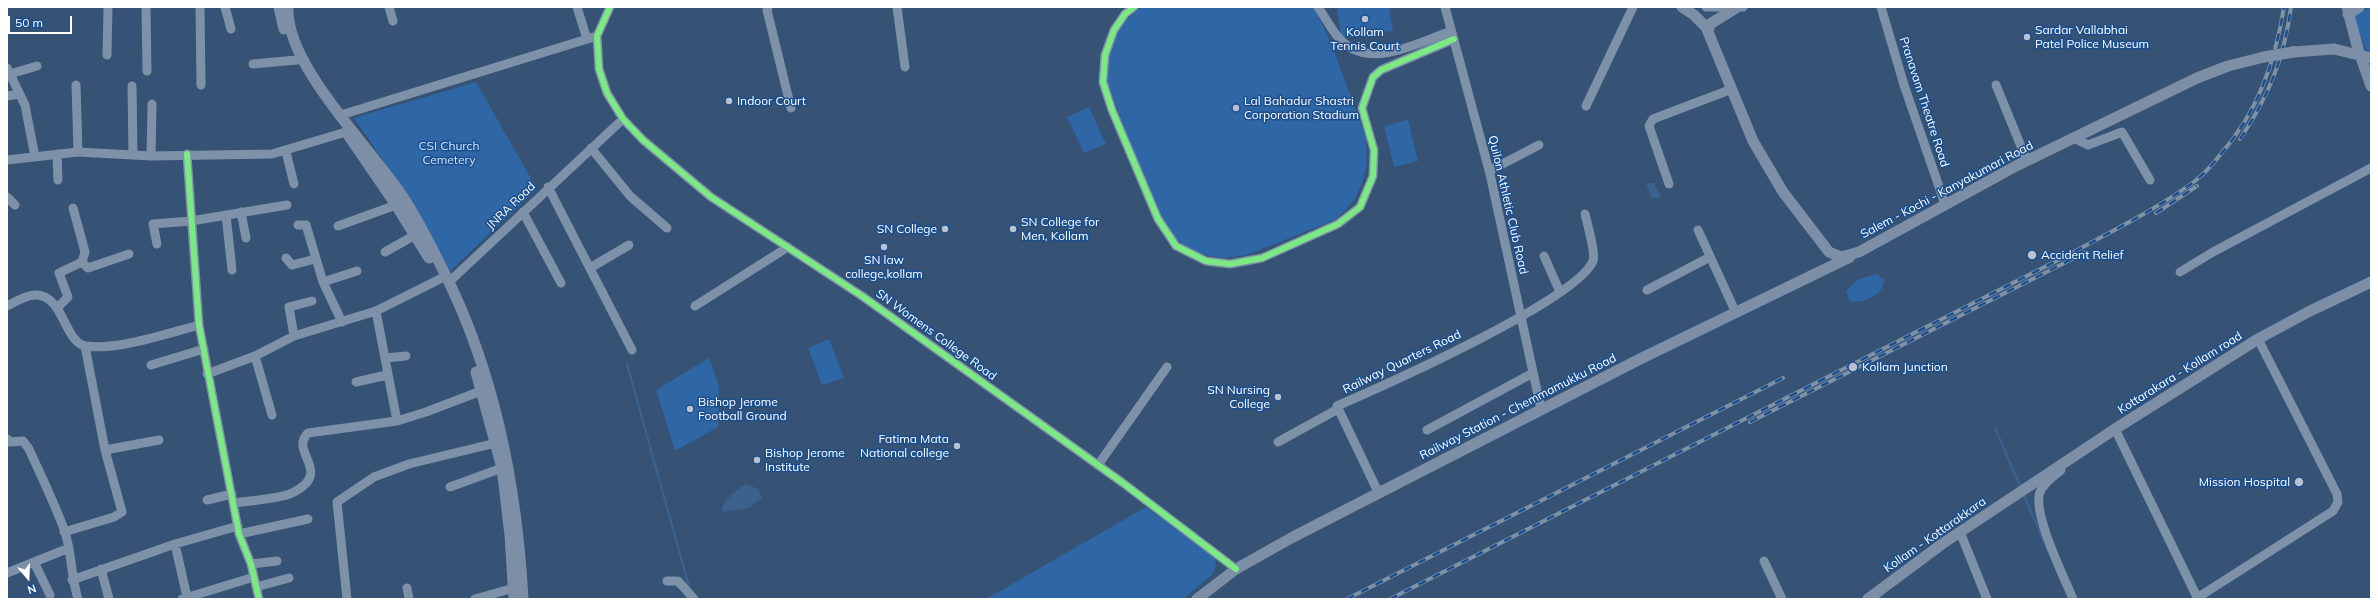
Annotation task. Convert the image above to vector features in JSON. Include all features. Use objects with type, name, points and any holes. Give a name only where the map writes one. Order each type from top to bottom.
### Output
[{"type":"main road","name":"Salem - Kochi - Kanyakumari Road","points":[[1682,7],[1694,15],[1708,32],[1762,158],[1782,192],[1819,242],[1834,255],[1841,257],[1859,252],[1945,204],[2027,161],[2197,78],[2228,66],[2264,57],[2293,52],[2334,49],[2371,58]]},
{"type":"main road","points":[[1708,32],[1710,24],[1739,7]]},
{"type":"main road","points":[[2359,7],[2348,10],[2362,65],[2371,86]]},
{"type":"main road","points":[[281,8],[288,18],[292,36],[319,86],[403,197],[474,343],[497,413],[511,477],[521,554],[523,599]]},
{"type":"main road","points":[[281,8],[285,34],[297,60],[320,98],[346,132],[396,205],[444,280],[481,391],[502,468],[510,535],[514,593]]},
{"type":"main road","points":[[1819,242],[1825,259],[1824,271]]},
{"type":"main road","name":"Railway Station - Chemmamukku Road","points":[[1197,599],[1236,569],[1541,409],[1824,271],[1859,252]]},
{"type":"main road","name":"Kottarakara - Kollam road","points":[[2022,491],[2114,429],[2258,339],[2308,312],[2368,285]]},
{"type":"main road","name":"Kollam - Kottarakkara","points":[[1875,597],[1960,532],[2022,491]]},
{"type":"street","points":[[107,55],[108,7]]},
{"type":"street","points":[[146,7],[147,71]]},
{"type":"street","points":[[200,7],[201,85]]},
{"type":"street","points":[[225,7],[231,29]]},
{"type":"street","points":[[389,7],[393,21]]},
{"type":"street","points":[[577,7],[587,39]]},
{"type":"street","points":[[341,115],[597,36],[610,7]]},
{"type":"street","points":[[768,7],[767,10],[772,34],[791,108]]},
{"type":"street","points":[[897,7],[905,67]]},
{"type":"street","points":[[1134,7],[1125,14],[1114,30],[1105,55],[1104,82],[1112,110],[1158,219],[1176,246],[1206,261],[1230,264],[1262,258],[1338,224],[1360,207],[1373,176],[1374,150],[1362,108],[1372,77],[1381,70],[1453,35]]},
{"type":"street","points":[[1318,7],[1339,39],[1359,50],[1373,54],[1387,54],[1453,35]]},
{"type":"street","name":"Quilon Athletic Club Road","points":[[1445,7],[1489,171],[1541,409]]},
{"type":"street","points":[[1586,106],[1633,7]]},
{"type":"street","points":[[1706,7],[1739,7]]},
{"type":"street","name":"Pranavam Theatre Road","points":[[1881,7],[1904,85],[1945,204]]},
{"type":"street","name":"SN Womens College Road","points":[[597,36],[599,69],[607,93],[623,119],[643,140],[711,197],[862,296],[1098,465],[1236,569]]},
{"type":"street","points":[[253,64],[297,60]]},
{"type":"street","points":[[36,157],[25,105],[8,71],[37,66]]},
{"type":"street","points":[[76,85],[78,152]]},
{"type":"street","points":[[1996,85],[2027,161]]},
{"type":"street","points":[[132,86],[133,155]]},
{"type":"street","points":[[1669,184],[1649,126],[1654,119],[1732,89]]},
{"type":"street","points":[[7,96],[19,94]]},
{"type":"street","points":[[151,156],[152,104]]},
{"type":"street","name":"JNRA Road","points":[[207,374],[255,356],[294,336],[376,311],[444,280],[523,212],[548,187],[623,119]]},
{"type":"street","points":[[7,160],[78,152],[151,156],[187,154],[272,154],[286,152],[346,132]]},
{"type":"street","points":[[2076,138],[2088,145],[2122,132],[2150,180]]},
{"type":"street","points":[[1489,171],[1539,145]]},
{"type":"street","points":[[591,148],[630,196],[667,228]]},
{"type":"street","points":[[286,152],[294,184]]},
{"type":"street","points":[[56,154],[58,180]]},
{"type":"street","points":[[187,154],[199,325],[207,374],[238,530],[251,564],[258,599]]},
{"type":"street","points":[[2180,272],[2213,252],[2371,168]]},
{"type":"street","points":[[548,187],[632,350]]},
{"type":"street","points":[[7,197],[15,205]]},
{"type":"street","points":[[157,244],[153,224],[191,221],[287,205]]},
{"type":"street","points":[[338,226],[396,205]]},
{"type":"street","points":[[57,308],[68,297],[59,273],[82,262],[85,252],[73,208]]},
{"type":"street","points":[[241,212],[246,238]]},
{"type":"street","points":[[523,212],[562,283]]},
{"type":"street","points":[[1521,317],[1560,292],[1590,268],[1594,259],[1585,214]]},
{"type":"street","points":[[226,215],[232,270]]},
{"type":"street","points":[[298,225],[306,225],[323,282],[342,322]]},
{"type":"street","points":[[1698,230],[1736,313]]},
{"type":"street","points":[[385,252],[415,235]]},
{"type":"street","points":[[590,268],[629,245]]},
{"type":"street","points":[[695,306],[788,247]]},
{"type":"street","points":[[82,262],[88,268],[129,254]]},
{"type":"street","points":[[1544,256],[1560,292]]},
{"type":"street","points":[[1647,290],[1710,257]]},
{"type":"street","points":[[286,258],[292,265],[315,259]]},
{"type":"street","points":[[323,282],[357,271]]},
{"type":"street","points":[[7,306],[35,295],[45,297],[57,308],[77,343],[85,346],[120,344],[199,325]]},
{"type":"street","points":[[294,336],[289,307],[312,302]]},
{"type":"street","points":[[376,311],[397,421]]},
{"type":"street","name":"Railway Quarters Road","points":[[1379,494],[1337,406],[1521,317]]},
{"type":"street","points":[[2114,429],[2198,599],[2333,511],[2338,502],[2337,494],[2258,339]]},
{"type":"street","points":[[64,532],[122,512],[105,450],[85,346]]},
{"type":"street","points":[[151,365],[204,349]]},
{"type":"street","points":[[255,356],[272,415]]},
{"type":"street","points":[[385,358],[406,356]]},
{"type":"street","points":[[1098,465],[1167,367]]},
{"type":"street","points":[[1427,430],[1533,372]]},
{"type":"street","points":[[356,382],[387,375]]},
{"type":"street","points":[[207,500],[290,494],[305,485],[312,476],[312,469],[302,445],[303,437],[308,433],[397,421],[426,412],[481,391]]},
{"type":"street","points":[[1278,442],[1338,409]]},
{"type":"street","points":[[7,439],[10,442],[23,441],[29,449],[64,532],[69,548],[72,580],[78,599]]},
{"type":"street","points":[[105,450],[159,440]]},
{"type":"street","points":[[347,599],[337,502],[374,477],[409,464],[496,443]]},
{"type":"street","points":[[2066,462],[2062,468],[2044,485],[2040,492],[2039,504],[2043,524],[2073,599]]},
{"type":"street","points":[[450,487],[502,468]]},
{"type":"street","points":[[72,580],[175,544],[238,530],[308,519]]},
{"type":"street","points":[[1960,532],[1987,599]]},
{"type":"street","points":[[175,544],[184,598],[254,577]]},
{"type":"street","points":[[7,573],[69,548]]},
{"type":"street","points":[[251,564],[277,561]]},
{"type":"street","points":[[1764,561],[1782,599]]},
{"type":"street","points":[[34,562],[50,595]]},
{"type":"street","points":[[101,569],[109,599]]},
{"type":"street","points":[[256,587],[289,578]]},
{"type":"street","points":[[667,581],[678,581],[694,599]]},
{"type":"street","points":[[407,588],[409,599]]},
{"type":"street","points":[[475,599],[514,593]]},
{"type":"green space","name":"Lal Bahadur Shastri Corporation Stadium","points":[[1142,7],[1314,7],[1331,43],[1366,138],[1367,165],[1362,184],[1355,199],[1337,219],[1247,255],[1226,258],[1209,256],[1188,249],[1172,235],[1158,219],[1106,78],[1108,57],[1115,38],[1126,21],[1133,13]]},
{"type":"green space","name":"Kollam Tennis Court","points":[[1337,7],[1389,7],[1393,31],[1341,38]]},
{"type":"green space","points":[[2371,8],[2371,52],[2366,50],[2353,17],[2364,9]]},
{"type":"green space","name":"CSI Church Cemetery","points":[[476,82],[537,189],[450,271],[408,197],[354,118]]},
{"type":"green space","points":[[1089,107],[1106,144],[1084,153],[1067,117]]},
{"type":"green space","points":[[1408,120],[1418,161],[1394,167],[1384,126]]},
{"type":"green space","points":[[1876,274],[1884,279],[1881,290],[1867,300],[1855,302],[1850,301],[1846,292],[1857,280]]},
{"type":"green space","points":[[829,339],[844,378],[822,385],[808,348]]},
{"type":"green space","name":"Bishop Jerome Football Ground","points":[[709,358],[719,386],[718,427],[675,451],[656,390]]},
{"type":"green space","points":[[1146,507],[1215,557],[1216,565],[1213,574],[1183,599],[986,599]]},
{"type":"shaded area","points":[[1646,183],[1654,183],[1661,197],[1652,199]]},
{"type":"shaded area","points":[[746,484],[758,489],[762,498],[749,508],[722,512],[722,508],[727,500]]},
{"type":"waterway","points":[[627,364],[690,590]]},
{"type":"waterway","points":[[1995,428],[2021,488]]},
{"type":"waterway","points":[[2023,493],[2048,551]]},
{"type":"railway","points":[[1390,599],[2072,253],[2166,201],[2195,181],[2208,169],[2233,139],[2245,121],[2255,104],[2270,67],[2276,47],[2284,7]]},
{"type":"railway","points":[[2240,139],[2259,107],[2274,76],[2284,43],[2291,7]]},
{"type":"railway","points":[[2156,213],[2197,186]]},
{"type":"railway","points":[[1750,422],[2086,252]]},
{"type":"railway","points":[[1347,599],[1783,378]]},
{"type":"cycle path","points":[[610,7],[597,36],[599,69],[607,93],[623,119],[643,140],[711,197],[862,296],[1123,483],[1236,569]]},
{"type":"cycle path","points":[[1134,7],[1125,14],[1114,30],[1105,55],[1103,82],[1112,110],[1158,219],[1176,246],[1206,261],[1230,264],[1262,258],[1338,224],[1360,207],[1373,176],[1374,150],[1362,108],[1373,77],[1381,70],[1454,39]]},
{"type":"cycle path","points":[[187,154],[199,325],[239,534],[251,564],[259,599]]},
{"type":"place","name":"Kollam Tennis Court","points":[[1365,19]]},
{"type":"place","name":"Sardar Vallabhai Patel Police Museum","points":[[2027,37]]},
{"type":"place","name":"Indoor Court","points":[[729,101]]},
{"type":"place","name":"Lal Bahadur Shastri Corporation Stadium","points":[[1236,108]]},
{"type":"place","name":"SN College","points":[[945,229]]},
{"type":"place","name":"SN College for Men, Kollam","points":[[1013,229]]},
{"type":"place","name":"SN law college,kollam","points":[[884,247]]},
{"type":"place","name":"Accident Relief","points":[[2032,255]]},
{"type":"place","name":"Kollam Junction","points":[[1853,367]]},
{"type":"place","name":"SN Nursing College","points":[[1278,397]]},
{"type":"place","name":"Bishop Jerome Football Ground","points":[[690,409]]},
{"type":"place","name":"Fatima Mata National college","points":[[957,446]]},
{"type":"place","name":"Bishop Jerome Institute","points":[[757,460]]},
{"type":"place","name":"Mission Hospital","points":[[2299,482]]}]
